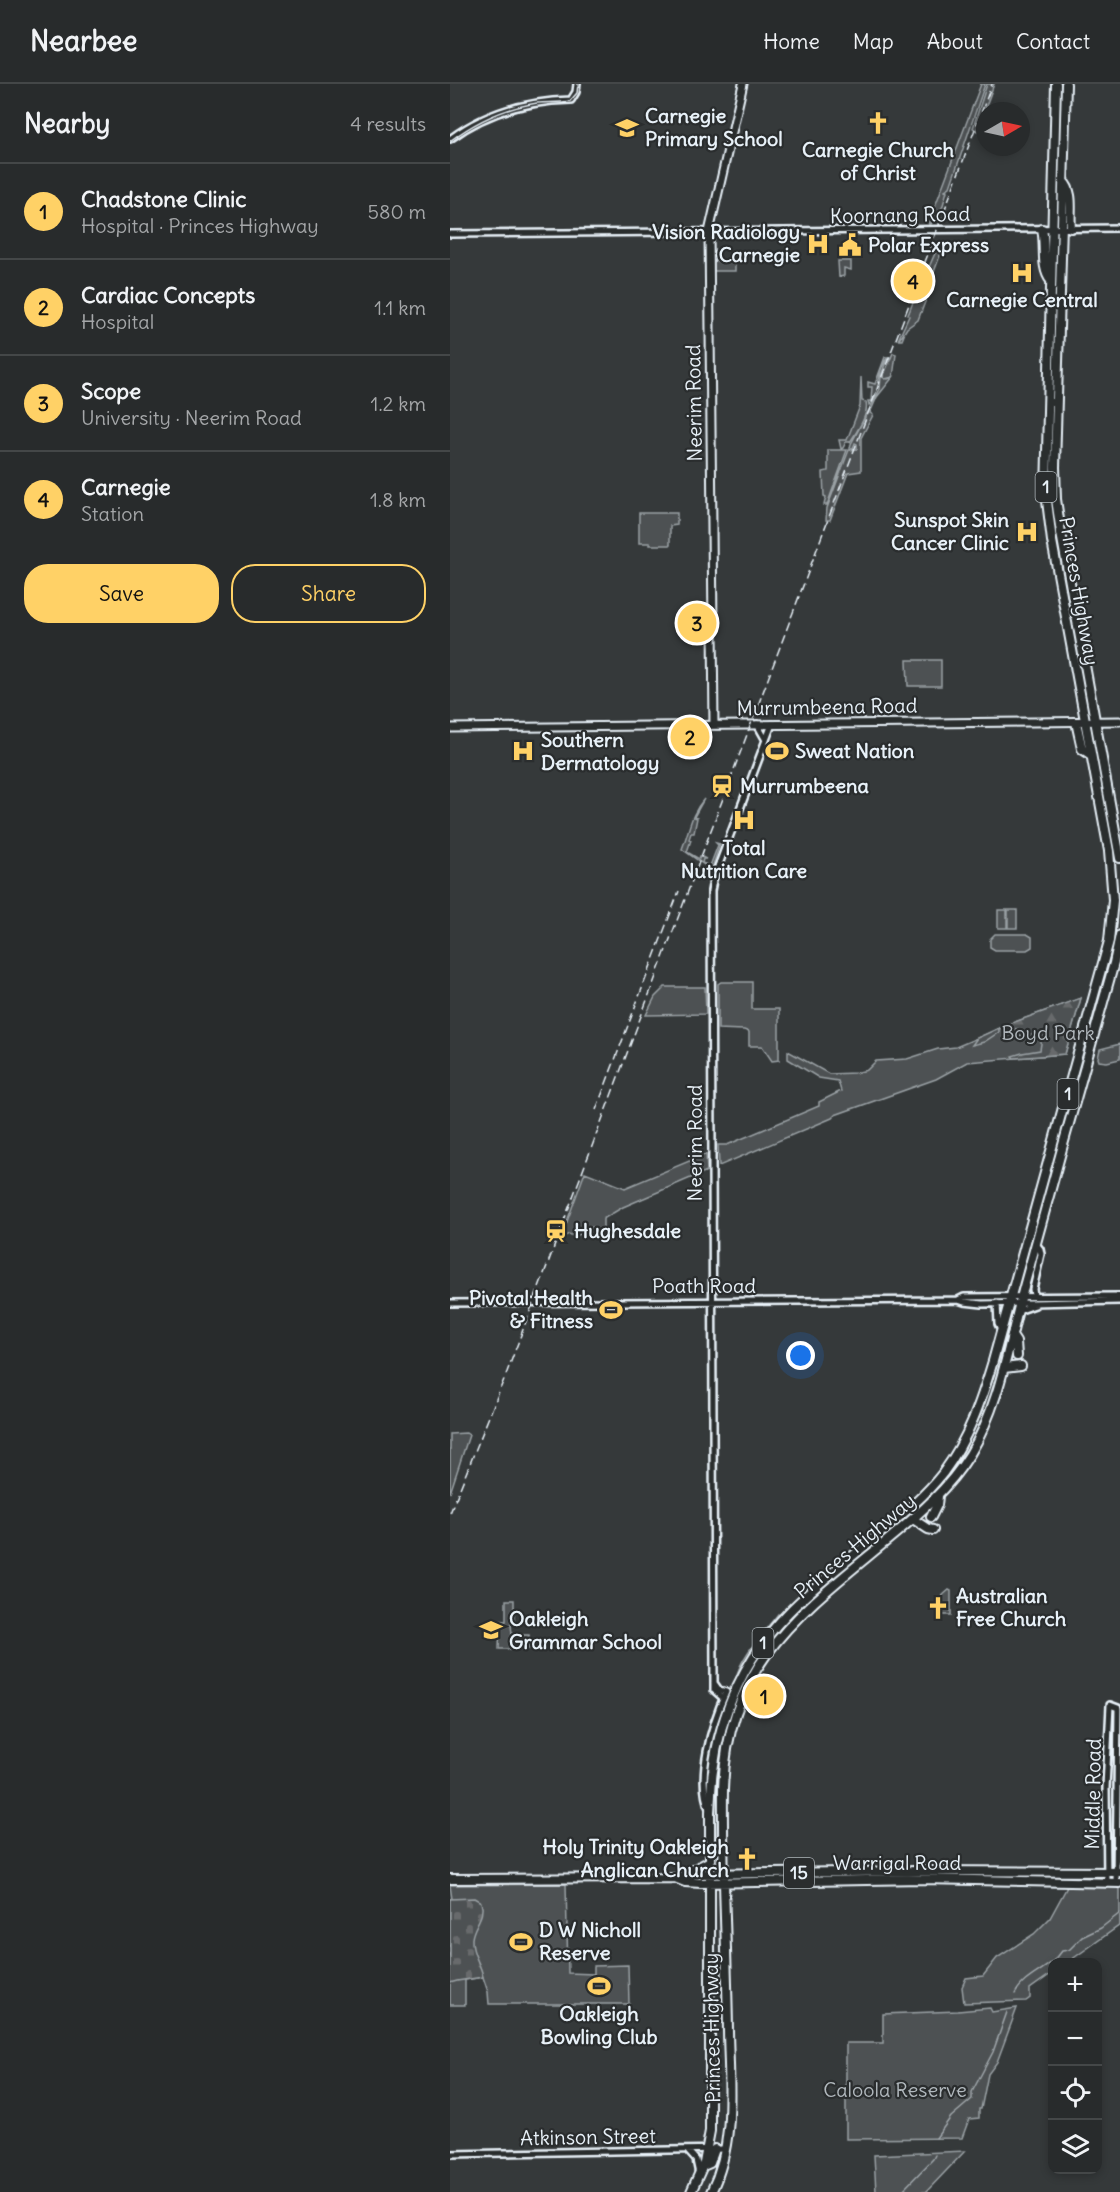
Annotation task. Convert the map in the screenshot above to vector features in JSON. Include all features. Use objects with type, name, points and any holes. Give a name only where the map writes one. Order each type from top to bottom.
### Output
[{"type":"highway","name":"Princes Highway","points":[[691,2192],[711,2150],[710,1812],[713,1770],[725,1717],[735,1689],[759,1648],[787,1613],[908,1509],[962,1446],[975,1418],[1001,1330],[1005,1300],[1102,970],[1110,935],[1113,903],[1112,872],[1047,510],[1056,84]]},
{"type":"highway","name":"Princes Highway","points":[[1066,84],[1056,499],[1120,858]]},
{"type":"highway","points":[[1063,181],[1070,193],[1071,228]]},
{"type":"highway","points":[[1042,229],[1045,242],[1045,271],[1051,281]]},
{"type":"highway","points":[[1053,547],[1063,546]]},
{"type":"highway","points":[[1076,722],[1083,749],[1091,755]]},
{"type":"highway","name":"Princes Highway","points":[[711,2192],[721,2169],[726,2149],[729,2099],[724,1768],[734,1718],[749,1684],[770,1648],[785,1629],[812,1603],[938,1496],[969,1455],[979,1437],[1004,1368],[1120,936]]},
{"type":"highway","points":[[1012,1336],[1016,1342],[1017,1356]]},
{"type":"highway","points":[[1004,1368],[1021,1366]]},
{"type":"highway","points":[[932,1517],[938,1496]]},
{"type":"highway","points":[[913,1519],[933,1530]]},
{"type":"highway","points":[[787,1613],[793,1614],[804,1604],[812,1603]]},
{"type":"highway","points":[[734,1675],[735,1689]]},
{"type":"highway","points":[[725,1856],[735,1874]]},
{"type":"highway","points":[[684,1875],[710,1861]]},
{"type":"highway","name":"Warrigal Road","points":[[725,1882],[735,1874],[947,1871],[1118,1872]]},
{"type":"highway","name":"Warrigal Road","points":[[450,1879],[675,1878],[684,1875],[725,1882],[922,1879],[1118,1882]]},
{"type":"highway","name":"Warrigal Road","points":[[675,1878],[685,1882],[710,1878]]},
{"type":"main road","name":"Neerim Road","points":[[714,725],[708,232],[743,84]]},
{"type":"main road","name":"Murrumbeena Road","points":[[450,728],[1120,721]]},
{"type":"street","points":[[450,139],[478,121],[508,109],[534,103],[571,100],[576,92],[577,84]]},
{"type":"street","name":"Koornang Road","points":[[450,234],[1120,228]]},
{"type":"street","points":[[758,724],[766,740]]},
{"type":"street","name":"Neerim Road","points":[[710,1812],[705,1800],[708,1751],[724,1695],[714,1682],[711,886],[772,724]]},
{"type":"street","points":[[1034,1296],[1033,1289],[1041,1254],[1036,1244]]},
{"type":"street","points":[[1020,1304],[1034,1296],[1120,1296]]},
{"type":"street","name":"Poath Road","points":[[450,1303],[958,1300],[964,1297],[1005,1300],[1020,1304]]},
{"type":"street","points":[[1020,1304],[1120,1301]]},
{"type":"street","name":"Middle Road","points":[[1107,1882],[1106,1788],[1110,1709],[1118,1711],[1118,1882]]},
{"type":"street","name":"Atkinson Street","points":[[450,2154],[726,2149]]},
{"type":"street","points":[[687,2150],[696,2160],[699,2176]]},
{"type":"green space","points":[[981,84],[985,84],[979,102],[976,102],[976,110],[950,187],[945,190],[947,191],[941,212],[929,224],[935,213],[934,209]]},
{"type":"green space","points":[[987,84],[994,84],[987,102],[981,102]]},
{"type":"green space","points":[[936,251],[941,253],[931,280],[923,281]]},
{"type":"green space","points":[[735,260],[735,271],[714,271],[714,261]]},
{"type":"green space","points":[[838,261],[851,261],[851,270],[844,268],[844,276],[839,277]]},
{"type":"green space","points":[[924,284],[930,284],[930,289],[918,320],[907,328],[902,340],[899,340],[901,336],[898,340],[914,298]]},
{"type":"green space","points":[[893,353],[896,354],[893,377],[885,379],[883,377]]},
{"type":"green space","points":[[885,357],[888,357],[882,368],[876,393],[869,405],[872,387],[868,387],[868,382],[875,384]]},
{"type":"green space","points":[[891,357],[883,377],[888,379],[893,377],[877,397],[870,413],[873,415],[861,438],[861,471],[848,473],[830,520],[826,520],[827,508],[849,450],[857,449],[857,444],[855,443],[853,448],[850,448],[851,444],[880,389],[886,361]]},
{"type":"green space","points":[[861,377],[862,401],[866,402],[866,412],[850,442],[846,442],[841,449],[839,440],[847,440],[860,406]]},
{"type":"green space","points":[[828,450],[847,450],[827,505],[824,505],[826,497],[824,496],[823,472],[828,471]]},
{"type":"green space","points":[[639,513],[677,513],[677,525],[670,526],[670,545],[639,543]]},
{"type":"green space","points":[[907,660],[941,660],[941,686],[908,686]]},
{"type":"green space","points":[[704,799],[694,817],[697,818],[694,833],[691,833],[687,852],[699,859],[700,856],[706,859],[703,859],[702,863],[710,866],[718,845],[716,843],[720,844],[712,868],[703,864],[682,849],[693,817]]},
{"type":"green space","points":[[998,910],[1007,910],[1007,928],[998,928]]},
{"type":"green space","points":[[1008,910],[1017,910],[1017,928],[1008,928]]},
{"type":"green space","points":[[995,934],[1027,934],[1032,937],[1032,947],[1027,950],[995,950],[990,947],[990,939]]},
{"type":"green space","points":[[721,982],[752,982],[752,1009],[779,1009],[779,1060],[772,1061],[762,1046],[749,1046],[749,1032],[718,1029],[718,984]]},
{"type":"green space","points":[[665,987],[705,987],[706,1014],[646,1015],[655,997]]},
{"type":"green space","name":"Boyd Park","points":[[1081,998],[1065,1054],[967,1062],[936,1079],[835,1115],[719,1166],[718,1145],[727,1145],[819,1106],[819,1102],[841,1091],[838,1081],[819,1078],[788,1059],[788,1051],[829,1074],[855,1073],[867,1070],[876,1061],[907,1059],[938,1049],[956,1047]]},
{"type":"green space","points":[[1081,998],[1065,1054],[1014,1058],[1012,1056],[1040,1050],[1042,1037],[1038,1034],[1020,1036],[1017,1029],[1011,1029],[1009,1024]]},
{"type":"green space","points":[[999,1028],[999,1032],[984,1042],[972,1045],[977,1038]]},
{"type":"green space","points":[[1120,1044],[1120,1059],[1099,1061],[1100,1049]]},
{"type":"green space","points":[[706,1154],[707,1171],[623,1207],[603,1219],[603,1230],[592,1238],[592,1227],[575,1237],[569,1234],[561,1238],[585,1172],[625,1188]]},
{"type":"green space","points":[[466,1433],[469,1435],[450,1493],[450,1434]]},
{"type":"green space","points":[[949,1590],[951,1591],[951,1615],[942,1615],[942,1596]]},
{"type":"green space","points":[[506,1600],[514,1600],[512,1635],[529,1635],[529,1649],[499,1649],[500,1621],[506,1621]]},
{"type":"green space","points":[[778,1614],[780,1616],[758,1643],[736,1679],[747,1654]]},
{"type":"green space","points":[[787,1617],[790,1620],[762,1655],[741,1694],[726,1736],[718,1776],[724,1734],[733,1706],[764,1648]]},
{"type":"green space","points":[[716,1792],[717,1867],[714,1867],[715,1829]]},
{"type":"green space","points":[[566,1884],[568,1973],[594,1974],[594,1966],[628,1965],[629,2004],[489,2004],[483,1977],[465,1980],[465,2005],[450,2005],[450,1899],[452,1899],[450,1885]]},
{"type":"green space","points":[[1120,1886],[1120,1925],[1074,1958],[1048,1958],[1048,1976],[1030,1989],[1030,1998],[1026,2001],[964,2003],[962,1987],[966,1978],[983,1976],[997,1958],[1034,1934],[1050,1918],[1067,1887]]},
{"type":"green space","points":[[474,1898],[481,1902],[482,1912],[473,1934],[472,1944],[483,1977],[450,1983],[450,1899]]},
{"type":"green space","name":"Caloola Reserve","points":[[990,2008],[992,2012],[1017,2008],[997,2062],[988,2074],[981,2109],[979,2109],[979,2118],[969,2119],[962,2138],[846,2139],[846,2043],[883,2043],[883,2014]]},
{"type":"green space","points":[[965,2151],[926,2192],[876,2192],[874,2155]]},
{"type":"waterway","points":[[1015,1994],[1019,1987],[1051,1963],[1062,1951],[1069,1950],[1082,1937],[1101,1928],[1120,1913]]},
{"type":"waterway","points":[[936,2138],[951,2117],[972,2099],[972,2092],[993,2052],[1007,2012]]},
{"type":"waterway","points":[[901,2192],[935,2155]]},
{"type":"tram line","points":[[450,141],[470,127],[502,112],[537,103],[570,101],[577,93],[578,84]]},
{"type":"railway","points":[[450,1513],[507,1372],[992,84]]},
{"type":"railway","points":[[596,1110],[679,891]]},
{"type":"place","name":"Carnegie Church of Christ","points":[[878,123]]},
{"type":"place","name":"Carnegie Primary School","points":[[627,128]]},
{"type":"place","name":"Vision Radiology Carnegie","points":[[818,244]]},
{"type":"place","name":"Polar Express","points":[[850,245]]},
{"type":"place","name":"Carnegie Central","points":[[1022,273]]},
{"type":"place","name":"Carnegie","points":[[913,281]]},
{"type":"place","name":"Sunspot Skin Cancer Clinic","points":[[1027,532]]},
{"type":"place","name":"Scope","points":[[697,623]]},
{"type":"place","name":"Cardiac Concepts","points":[[690,737]]},
{"type":"place","name":"Southern Dermatology","points":[[523,751]]},
{"type":"place","name":"Sweat Nation","points":[[777,751]]},
{"type":"place","name":"Murrumbeena","points":[[722,786]]},
{"type":"place","name":"Total Nutrition Care","points":[[744,820]]},
{"type":"place","name":"Hughesdale","points":[[556,1231]]},
{"type":"place","name":"Pivotal Health & Fitness","points":[[611,1310]]},
{"type":"place","name":"Australian Free Church","points":[[938,1608]]},
{"type":"place","name":"Oakleigh Grammar School","points":[[491,1630]]},
{"type":"place","name":"Chadstone Clinic","points":[[764,1696]]},
{"type":"place","name":"Holy Trinity Oakleigh Anglican Church","points":[[747,1859]]},
{"type":"place","name":"D W Nicholl Reserve","points":[[521,1942]]},
{"type":"place","name":"Oakleigh Bowling Club","points":[[599,1986]]}]
